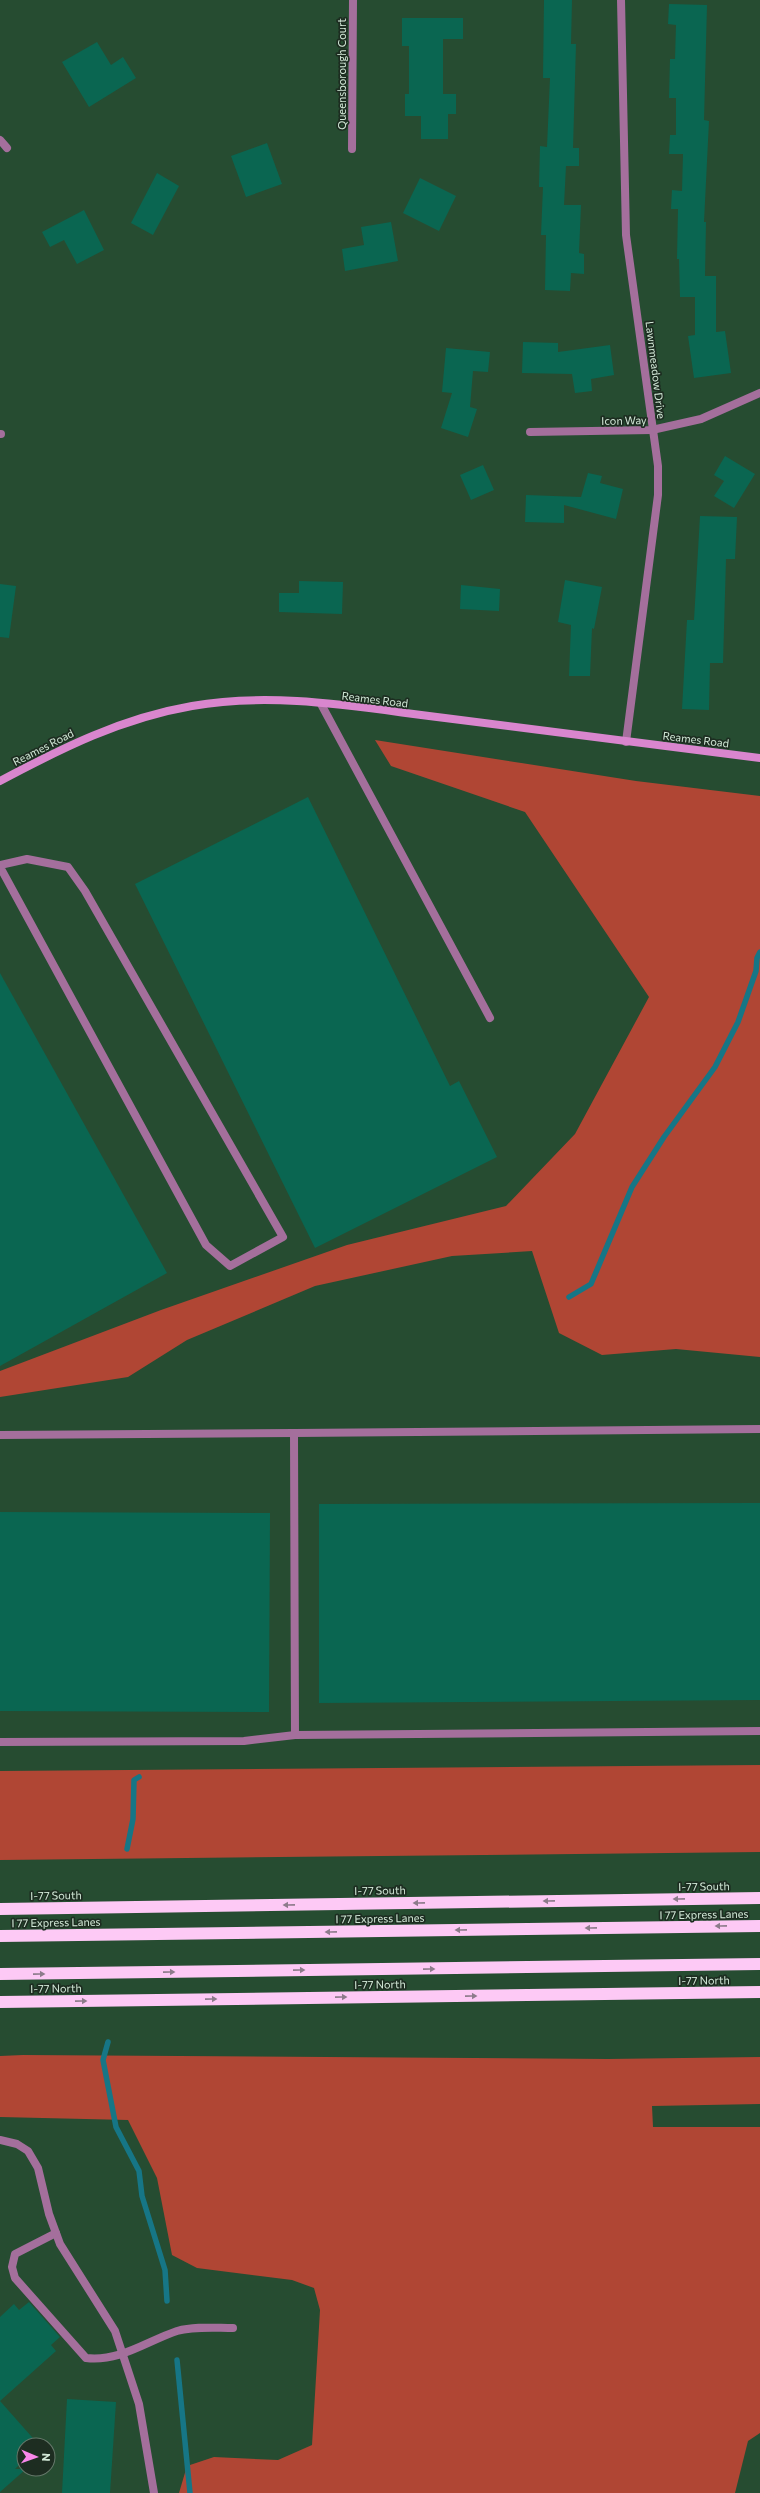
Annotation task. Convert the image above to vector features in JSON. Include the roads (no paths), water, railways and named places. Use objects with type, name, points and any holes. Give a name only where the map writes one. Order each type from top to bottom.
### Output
[{"type":"highway","name":"I-77 South","points":[[0,1909],[760,1898]]},
{"type":"highway","name":"I 77 Express Lanes","points":[[0,1936],[760,1926]]},
{"type":"highway","points":[[0,1974],[760,1964]]},
{"type":"highway","name":"I-77 North","points":[[0,2002],[760,1992]]},
{"type":"main road","name":"Reames Road","points":[[0,781],[95,733],[137,718],[193,705],[250,700],[321,704],[760,758]]},
{"type":"street","name":"Queensborough Court","points":[[352,149],[353,0]]},
{"type":"street","name":"Lawnmeadow Drive","points":[[621,0],[626,235],[658,466],[658,495],[626,742]]},
{"type":"street","points":[[0,140],[7,148]]},
{"type":"street","name":"Icon Way","points":[[530,432],[652,430],[701,419],[760,393]]},
{"type":"street","points":[[321,704],[490,1018]]},
{"type":"street","points":[[28,859],[68,867],[84,890],[283,1237],[230,1266],[206,1245],[0,866],[28,859]]},
{"type":"street","points":[[0,1435],[760,1429]]},
{"type":"street","points":[[294,1433],[295,1735]]},
{"type":"street","points":[[0,1742],[244,1741],[295,1735],[760,1731]]},
{"type":"street","points":[[0,2140],[18,2144],[28,2151],[38,2168],[60,2244],[115,2331],[140,2404],[154,2493]]},
{"type":"street","points":[[56,2233],[15,2254],[12,2267],[14,2278],[86,2358],[95,2360],[123,2355],[178,2331],[200,2328],[233,2328]]},
{"type":"waterway","points":[[569,1297],[591,1284],[632,1187],[664,1137],[715,1067],[738,1022],[756,971],[757,958],[760,952]]},
{"type":"waterway","points":[[127,1849],[133,1819],[134,1780],[139,1777]]},
{"type":"waterway","points":[[108,2042],[103,2060],[116,2127],[139,2171],[142,2196],[165,2270],[167,2301]]},
{"type":"waterway","points":[[177,2360],[190,2493]]}]
